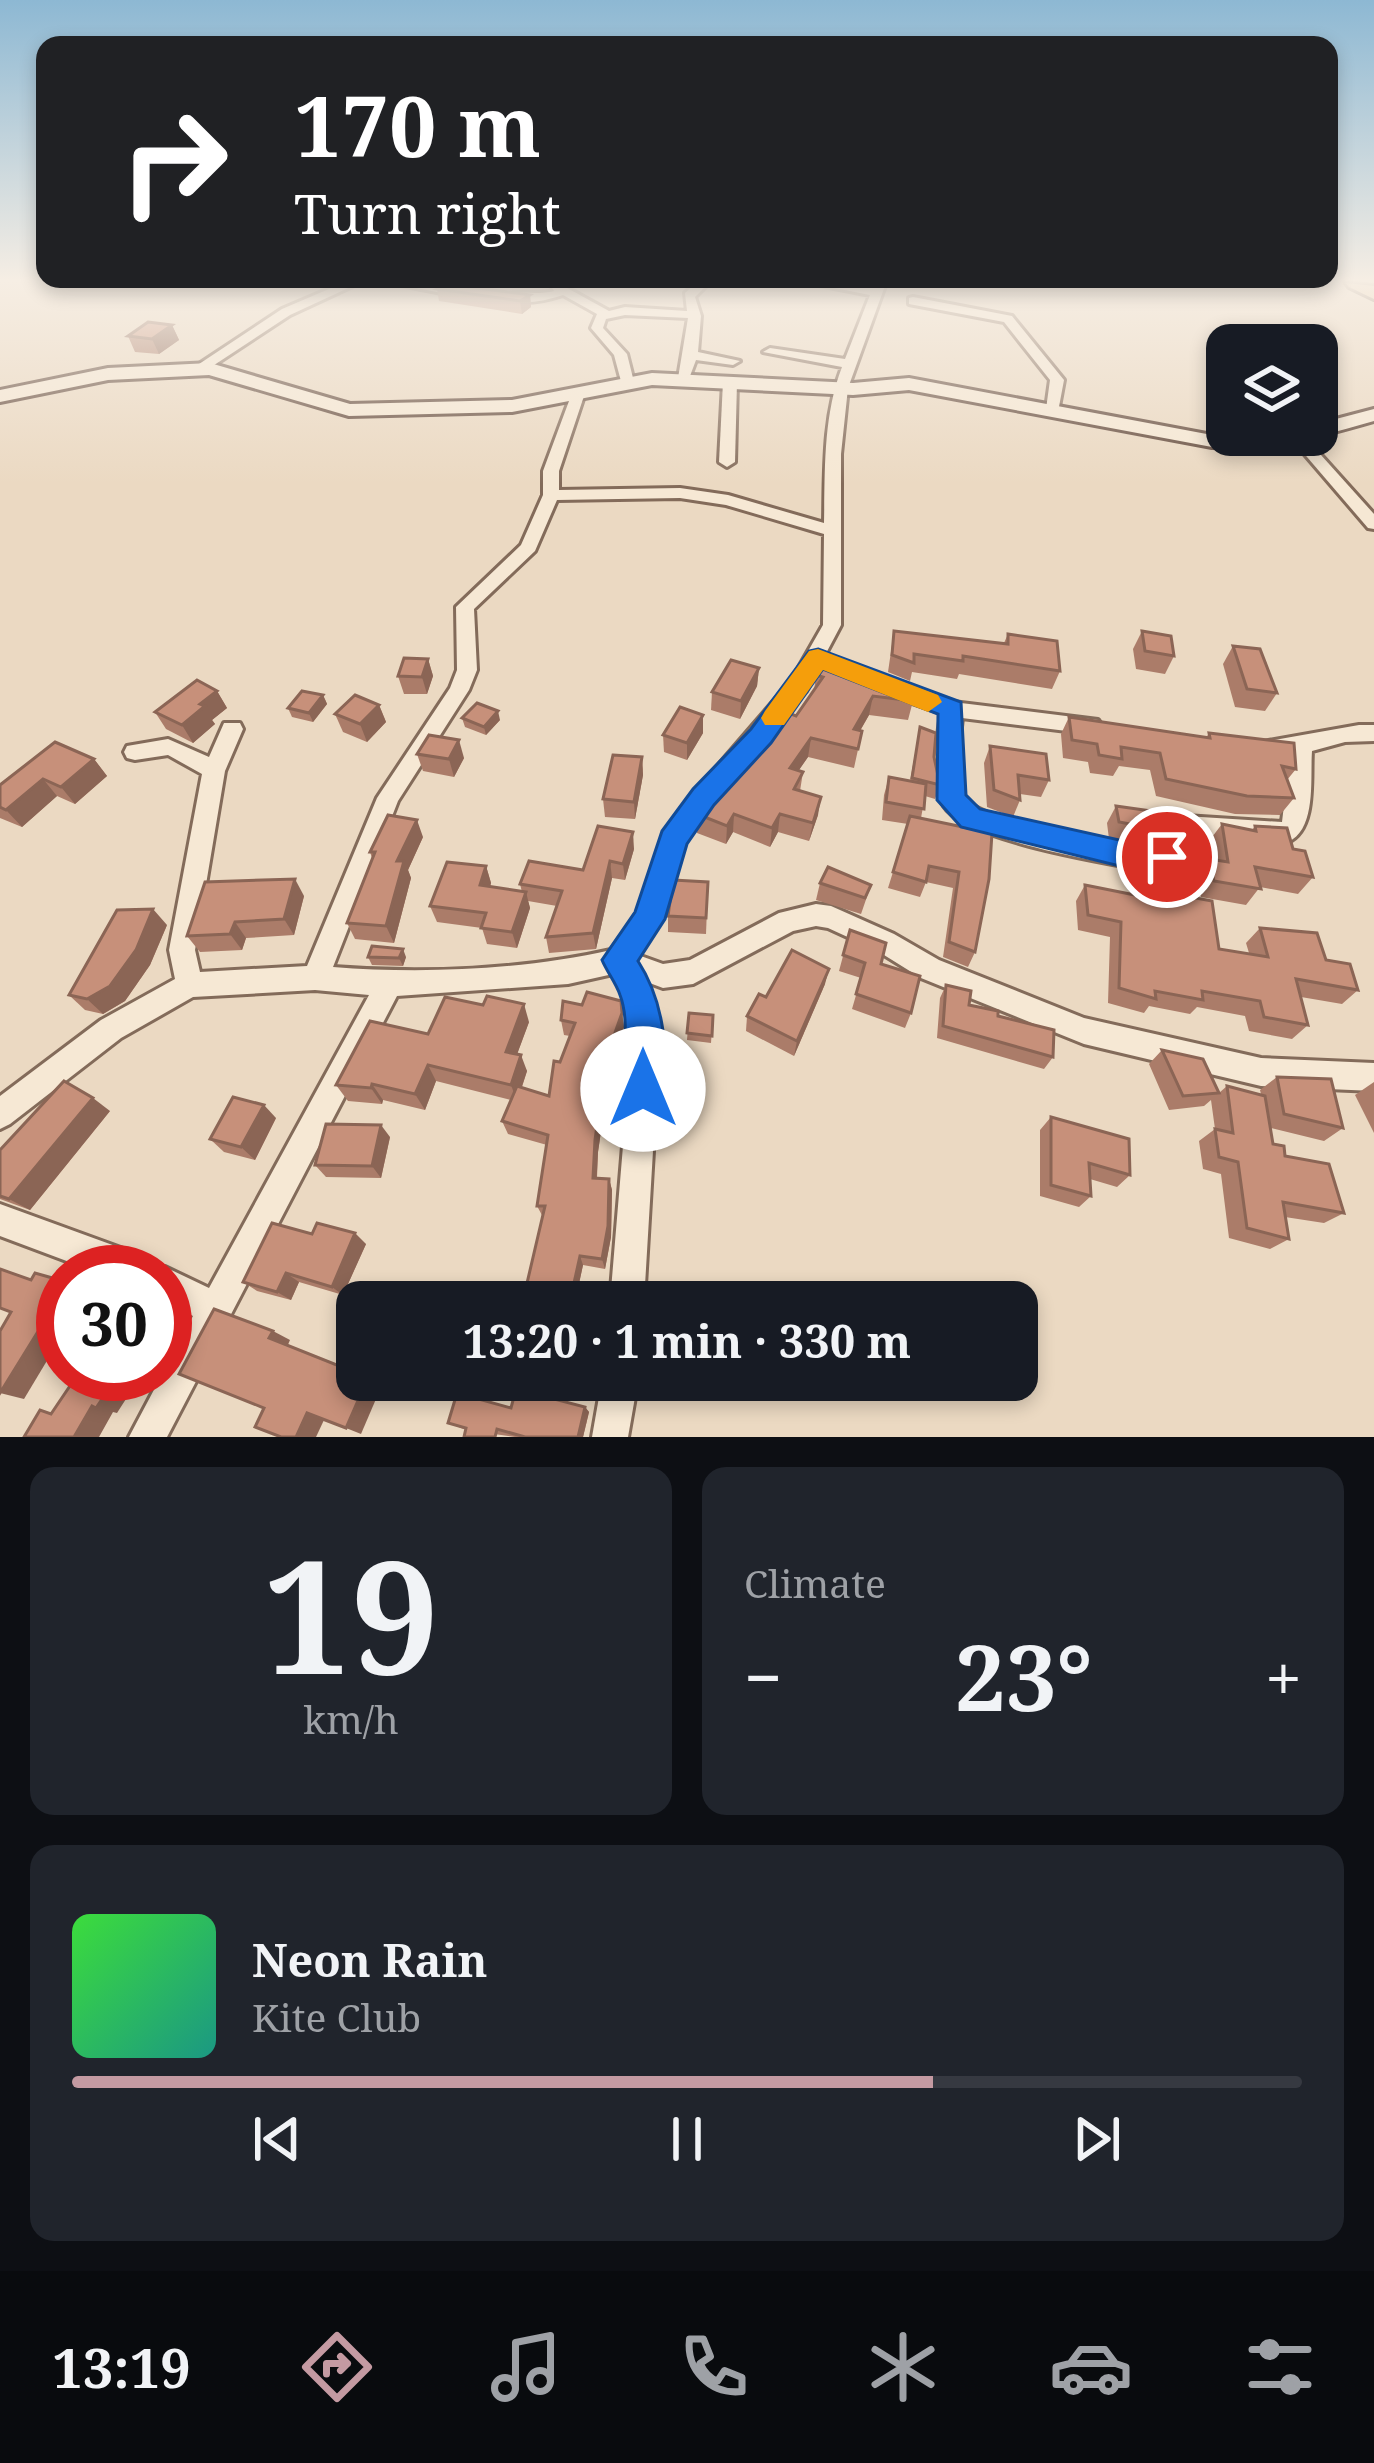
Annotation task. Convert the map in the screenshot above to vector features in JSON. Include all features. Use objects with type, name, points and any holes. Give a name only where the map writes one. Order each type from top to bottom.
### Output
[{"type":"street","points":[[197,370],[228,350]]},
{"type":"street","points":[[617,350],[627,382]]},
{"type":"street","points":[[682,381],[692,350]]},
{"type":"street","points":[[619,960],[649,919],[673,840],[704,797],[825,661],[832,625],[832,454],[845,376],[855,350]]},
{"type":"street","points":[[1033,350],[1057,380],[1053,409]]},
{"type":"street","points":[[770,352],[845,376]]},
{"type":"street","points":[[692,356],[732,372]]},
{"type":"street","points":[[0,396],[108,374],[197,370],[240,374],[349,410],[495,408],[577,396],[627,382],[682,381],[732,372],[845,376],[918,384],[1206,440]]},
{"type":"street","points":[[727,461],[732,372]]},
{"type":"street","points":[[315,978],[388,798],[459,690],[467,670],[465,607],[529,547],[551,495],[551,471],[577,396]]},
{"type":"street","points":[[1338,425],[1374,415]]},
{"type":"street","points":[[1316,456],[1374,524]]},
{"type":"street","points":[[551,495],[648,492],[711,497],[833,531]]},
{"type":"street","points":[[863,677],[952,709],[1118,729]]},
{"type":"street","points":[[952,709],[950,784],[952,800],[961,812],[994,826],[1156,862],[1167,857],[1172,840],[1185,825],[1208,823],[1280,833],[1293,828],[1301,750]]},
{"type":"street","points":[[190,985],[182,950],[214,771],[232,729]]},
{"type":"street","points":[[1258,747],[1301,750],[1330,734],[1374,734]]},
{"type":"street","points":[[135,752],[158,745],[176,747],[214,771]]},
{"type":"street","points":[[0,1114],[111,1029],[190,985],[315,978],[389,984],[568,972],[619,960],[663,976],[693,972],[788,921],[831,917],[930,969],[1084,1031],[1262,1072],[1374,1077]]},
{"type":"street","points":[[619,960],[638,992],[645,1050],[628,1281]]},
{"type":"street","points":[[147,1437],[389,984]]},
{"type":"street","points":[[0,1220],[67,1245]]},
{"type":"street","points":[[192,1297],[217,1309]]},
{"type":"street","points":[[610,1437],[616,1401]]},
{"type":"building","points":[[894,631],[1008,644],[1008,634],[1057,641],[1060,671],[963,656],[963,661],[914,654],[914,663],[892,655]]},
{"type":"building","points":[[1142,631],[1171,636],[1174,656],[1145,651]]},
{"type":"building","points":[[1233,646],[1260,649],[1277,693],[1247,689]]},
{"type":"building","points":[[827,657],[848,663],[846,668],[879,673],[914,686],[913,701],[873,696],[854,729],[862,731],[858,749],[811,738],[790,768],[803,772],[794,789],[821,797],[813,823],[780,814],[772,828],[734,814],[727,826],[697,814],[764,731],[770,734],[786,712],[796,716],[823,677],[816,675]]},
{"type":"building","points":[[404,658],[428,659],[422,677],[398,676]]},
{"type":"building","points":[[731,660],[759,668],[741,701],[712,692]]},
{"type":"building","points":[[197,680],[217,691],[182,725],[155,712]]},
{"type":"building","points":[[302,691],[323,695],[309,713],[288,708]]},
{"type":"building","points":[[355,695],[379,705],[360,724],[335,714]]},
{"type":"building","points":[[477,703],[498,711],[484,727],[462,718]]},
{"type":"building","points":[[680,707],[703,715],[687,743],[663,735]]},
{"type":"building","points":[[1069,717],[1210,738],[1209,733],[1294,743],[1296,769],[1282,766],[1294,798],[1247,796],[1166,779],[1160,753],[1121,747],[1122,759],[1099,755],[1097,744],[1072,740]]},
{"type":"building","points":[[920,727],[936,733],[934,757],[940,785],[912,778]]},
{"type":"building","points":[[429,735],[459,740],[449,759],[417,754]]},
{"type":"building","points":[[55,742],[94,759],[61,787],[43,779],[6,810],[0,807],[0,785]]},
{"type":"building","points":[[990,746],[1046,754],[1049,780],[1018,775],[1020,800],[994,790]]},
{"type":"building","points":[[613,755],[642,757],[634,802],[603,799]]},
{"type":"building","points":[[889,777],[926,784],[924,809],[886,802]]},
{"type":"building","points":[[1116,806],[1172,814],[1163,830],[1119,822]]},
{"type":"building","points":[[388,815],[417,820],[397,861],[404,861],[386,926],[347,923],[375,852],[370,852]]},
{"type":"building","points":[[910,816],[992,833],[975,952],[949,942],[959,872],[929,866],[926,882],[893,872]]},
{"type":"building","points":[[1222,824],[1256,831],[1255,826],[1287,828],[1293,849],[1305,851],[1313,877],[1255,867],[1261,889],[1214,881],[1209,859],[1228,862]]},
{"type":"building","points":[[598,826],[633,832],[623,864],[610,861],[593,933],[546,937],[562,891],[520,884],[529,861],[583,870]]},
{"type":"building","points":[[447,862],[486,866],[480,885],[526,892],[512,932],[481,928],[486,913],[430,906]]},
{"type":"building","points":[[828,867],[871,885],[865,898],[820,883]]},
{"type":"building","points":[[295,879],[284,919],[235,922],[230,934],[187,936],[205,882]]},
{"type":"building","points":[[673,880],[708,882],[706,918],[668,916]]},
{"type":"building","points":[[1085,885],[1145,897],[1144,893],[1212,901],[1219,949],[1268,957],[1260,928],[1317,933],[1326,960],[1350,964],[1358,990],[1296,979],[1308,1025],[1264,1017],[1260,1001],[1202,991],[1203,1000],[1155,991],[1156,999],[1119,988],[1121,922],[1088,915]]},
{"type":"building","points":[[153,909],[136,950],[110,986],[87,999],[69,995],[117,910]]},
{"type":"building","points":[[850,930],[886,943],[881,964],[920,976],[911,1013],[856,994],[865,963],[843,955]]},
{"type":"building","points":[[372,946],[403,949],[399,958],[368,957]]},
{"type":"building","points":[[792,950],[829,969],[797,1041],[747,1016],[759,994],[766,997]]},
{"type":"building","points":[[946,985],[971,991],[969,1005],[1054,1030],[1053,1057],[943,1026]]},
{"type":"building","points":[[587,992],[621,1001],[622,1013],[607,1055],[595,1140],[593,1178],[609,1179],[602,1259],[580,1256],[574,1281],[528,1281],[545,1206],[537,1206],[548,1135],[502,1121],[517,1086],[549,1096],[554,1061],[560,1062],[575,1023],[561,1020],[563,1001],[582,1005]]},
{"type":"building","points":[[487,996],[524,1004],[506,1052],[521,1055],[511,1085],[428,1065],[415,1094],[372,1084],[371,1088],[336,1085],[370,1021],[428,1034],[445,997],[483,1005]]},
{"type":"building","points":[[689,1013],[713,1015],[712,1036],[687,1033]]},
{"type":"building","points":[[1162,1050],[1203,1059],[1219,1093],[1183,1096]]},
{"type":"building","points":[[1277,1077],[1331,1079],[1343,1128],[1284,1114]]},
{"type":"building","points":[[64,1081],[93,1098],[9,1199],[0,1196],[0,1150]]},
{"type":"building","points":[[1227,1086],[1265,1096],[1273,1144],[1284,1146],[1285,1156],[1329,1164],[1344,1213],[1283,1202],[1289,1239],[1247,1228],[1238,1162],[1219,1157],[1215,1129],[1233,1133]]},
{"type":"building","points":[[233,1097],[264,1105],[241,1147],[210,1139]]},
{"type":"building","points":[[1051,1117],[1129,1139],[1130,1175],[1089,1163],[1091,1196],[1051,1185]]},
{"type":"building","points":[[326,1124],[381,1125],[372,1166],[315,1165]]},
{"type":"building","points":[[272,1223],[312,1234],[317,1223],[355,1233],[332,1287],[286,1273],[277,1292],[243,1282]]},
{"type":"building","points":[[0,1269],[31,1280],[36,1273],[36,1335],[0,1393],[0,1331],[11,1312],[0,1308]]},
{"type":"building","points":[[214,1309],[273,1331],[269,1338],[336,1365],[336,1401],[358,1401],[346,1428],[307,1413],[296,1437],[281,1437],[255,1427],[264,1408],[192,1379],[192,1350]]},
{"type":"building","points":[[60,1401],[101,1401],[96,1408],[92,1406],[74,1437],[24,1437],[40,1410],[51,1414]]},
{"type":"building","points":[[455,1401],[486,1401],[511,1408],[513,1401],[562,1401],[585,1407],[578,1437],[525,1437],[497,1429],[495,1437],[464,1437],[466,1428],[448,1423]]},
{"type":"slow traffic","points":[[774,718],[818,658],[928,702]]},
{"type":"route","points":[[643,1089],[645,1050],[638,992],[619,960],[649,919],[673,840],[704,797],[761,736],[818,658],[952,709],[952,800],[971,819],[1156,862],[1167,857]]}]
